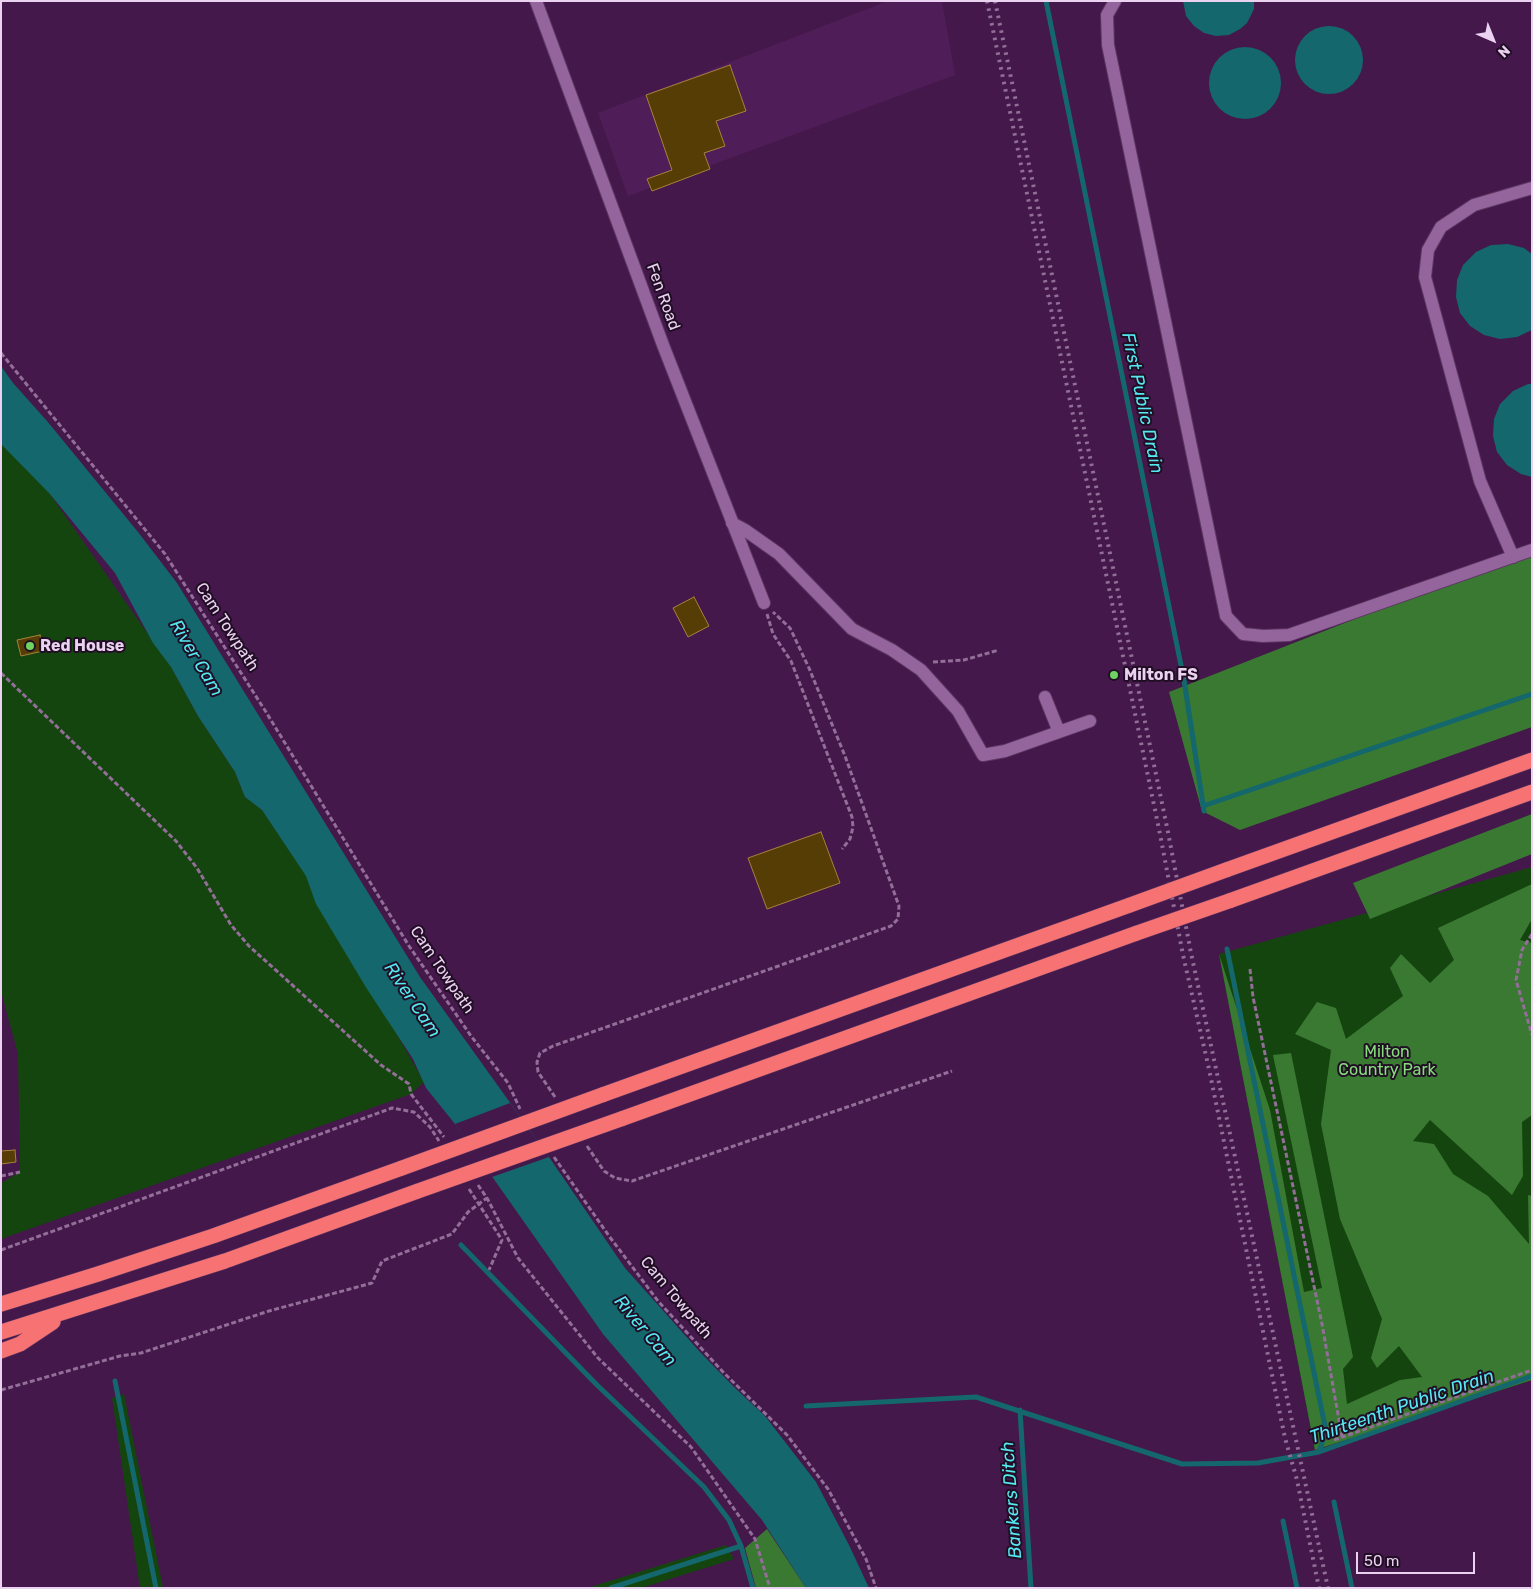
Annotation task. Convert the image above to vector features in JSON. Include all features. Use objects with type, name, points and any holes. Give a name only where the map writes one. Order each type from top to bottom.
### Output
[{"type":"highway","points":[[1,1304],[213,1236],[1532,760]]},
{"type":"highway","points":[[1,1332],[225,1261],[1532,792]]},
{"type":"highway","points":[[1,1350],[20,1344],[69,1312]]},
{"type":"street","name":"Fen Road","points":[[536,1],[660,335],[764,603]]},
{"type":"street","points":[[1115,1],[1107,15],[1108,45],[1226,616],[1243,634],[1289,635],[1532,550]]},
{"type":"street","points":[[1513,556],[1480,481],[1425,277],[1428,250],[1442,227],[1474,206],[1532,188]]},
{"type":"street","points":[[732,523],[778,554],[852,629],[892,650],[921,670],[958,711],[983,755],[1005,751],[1090,720]]},
{"type":"street","points":[[1045,697],[1059,732]]},
{"type":"path","name":"Cam Towpath","points":[[1,353],[165,554],[266,712],[409,946],[471,1036],[508,1083],[521,1110]]},
{"type":"path","points":[[764,603],[773,634],[791,661],[852,817],[853,827],[850,839],[842,850]]},
{"type":"path","points":[[560,1105],[538,1072],[537,1062],[540,1053],[553,1046],[891,926],[898,918],[899,906],[845,756],[809,668],[790,628],[764,603]]},
{"type":"path","points":[[909,662],[964,660],[999,650]]},
{"type":"path","points":[[1,673],[176,841],[197,868],[231,925],[248,946],[380,1065],[409,1084],[411,1094],[448,1143]]},
{"type":"path","points":[[1177,679],[1190,676]]},
{"type":"path","points":[[1532,934],[1522,950],[1516,980],[1532,1035]]},
{"type":"path","points":[[1250,969],[1253,996],[1322,1324],[1342,1437]]},
{"type":"path","points":[[582,1138],[604,1171],[615,1178],[632,1181],[952,1071]]},
{"type":"path","points":[[1,1250],[392,1108],[414,1112],[430,1127],[440,1142]]},
{"type":"path","name":"Cam Towpath","points":[[548,1150],[658,1301],[723,1372],[787,1435],[828,1489],[866,1559],[876,1588]]},
{"type":"path","points":[[1,1176],[20,1172]]},
{"type":"path","points":[[476,1182],[487,1198],[518,1258],[598,1358],[690,1447],[755,1539],[770,1588]]},
{"type":"path","points":[[469,1188],[502,1240],[489,1270]]},
{"type":"path","points":[[1,1390],[120,1356],[141,1353],[269,1311],[372,1283],[382,1261],[452,1234],[468,1212],[487,1198]]},
{"type":"path","points":[[1334,1440],[1532,1370]]},
{"type":"shaded area","points":[[888,1],[942,1],[955,75],[628,196],[598,113]]},
{"type":"green space","points":[[1,424],[171,667],[198,716],[235,772],[245,797],[262,810],[306,875],[424,1082],[411,1094],[1,1239],[1,1183],[20,1172],[18,1054],[1,991]]},
{"type":"green space","points":[[1532,553],[1532,727],[1240,830],[1202,811],[1169,692],[1482,569]]},
{"type":"green space","points":[[1532,814],[1532,854],[1370,919],[1353,883]]},
{"type":"green space","name":"Milton Country Park","points":[[1532,867],[1532,1380],[1315,1450],[1219,954]]},
{"type":"green space","name":"Milton Country Park","points":[[1532,884],[1532,919],[1520,940],[1532,943],[1532,1115],[1522,1122],[1523,1176],[1512,1195],[1430,1120],[1413,1141],[1434,1144],[1453,1174],[1488,1196],[1529,1244],[1528,1195],[1532,1196],[1532,1380],[1315,1450],[1219,954],[1270,1110],[1304,1292],[1322,1288],[1273,1055],[1291,1053],[1353,1357],[1343,1369],[1347,1404],[1400,1380],[1422,1377],[1399,1346],[1377,1368],[1371,1358],[1382,1319],[1340,1219],[1321,1124],[1331,1050],[1295,1034],[1317,1002],[1336,1008],[1346,1039],[1403,996],[1390,968],[1401,954],[1430,983],[1454,960],[1438,928]]},
{"type":"green space","points":[[124,1394],[163,1588],[140,1588],[112,1398]]},
{"type":"green space","points":[[767,1529],[806,1588],[756,1588],[745,1548]]},
{"type":"green space","points":[[726,1545],[734,1559],[641,1588],[587,1588]]},
{"type":"water","points":[[1183,1],[1254,1],[1254,9],[1247,23],[1240,29],[1229,35],[1216,36],[1204,33],[1194,26],[1186,16]]},
{"type":"water","points":[[1329,26],[1342,29],[1353,36],[1360,47],[1363,60],[1360,73],[1353,84],[1342,91],[1329,94],[1316,91],[1305,84],[1298,73],[1295,60],[1298,47],[1305,36],[1316,29]]},
{"type":"water","points":[[1245,47],[1265,53],[1275,63],[1281,83],[1275,103],[1265,113],[1245,119],[1225,113],[1215,103],[1209,83],[1215,63],[1225,53]]},
{"type":"water","points":[[1508,244],[1524,248],[1532,254],[1532,330],[1517,337],[1500,339],[1484,335],[1470,326],[1460,313],[1456,297],[1457,280],[1463,265],[1476,252],[1491,245]]},
{"type":"water","name":"River Cam","points":[[1,366],[13,383],[47,421],[138,532],[177,583],[420,977],[549,1157],[625,1268],[700,1352],[765,1416],[816,1482],[869,1588],[806,1588],[762,1520],[603,1334],[455,1124],[426,1088],[413,1059],[367,989],[316,904],[306,876],[262,810],[245,797],[235,772],[198,716],[171,667],[153,643],[115,573],[49,493],[1,444]]},
{"type":"water","points":[[1532,384],[1532,477],[1521,474],[1507,465],[1497,452],[1493,436],[1494,419],[1500,404],[1513,391]]},
{"type":"pier","points":[[510,1103],[549,1157],[492,1177],[455,1124]]},
{"type":"building","points":[[730,65],[746,111],[716,121],[725,146],[704,153],[710,169],[652,191],[647,179],[672,170],[646,95]]},
{"type":"building","points":[[694,597],[709,626],[688,637],[673,608]]},
{"type":"building","name":"Red House","points":[[40,635],[43,651],[21,656],[17,640]]},
{"type":"building","points":[[821,832],[840,883],[767,909],[748,858]]},
{"type":"building","points":[[15,1150],[16,1162],[1,1164],[1,1151]]},
{"type":"waterway","name":"First Public Drain","points":[[1046,1],[1184,680],[1204,811]]},
{"type":"waterway","points":[[1203,806],[1532,694]]},
{"type":"waterway","points":[[1227,949],[1326,1431],[1319,1452]]},
{"type":"waterway","points":[[461,1245],[596,1384],[704,1487],[729,1520],[741,1546],[753,1588]]},
{"type":"waterway","name":"Thirteenth Public Drain","points":[[806,1406],[976,1397],[1182,1464],[1258,1463],[1319,1452],[1532,1376]]},
{"type":"waterway","points":[[115,1381],[156,1588]]},
{"type":"waterway","name":"Bankers Ditch","points":[[1020,1410],[1031,1588]]},
{"type":"waterway","points":[[1334,1502],[1352,1588]]},
{"type":"waterway","points":[[1283,1521],[1297,1588]]},
{"type":"waterway","points":[[611,1588],[741,1546]]},
{"type":"railway","points":[[987,1],[1160,834],[1183,955],[1209,1069],[1285,1438],[1297,1480],[1319,1588]]},
{"type":"railway","points":[[995,1],[1168,832],[1191,953],[1328,1588]]},
{"type":"place","name":"Red House","points":[[30,646]]},
{"type":"place","name":"Milton FS","points":[[1114,675]]}]
